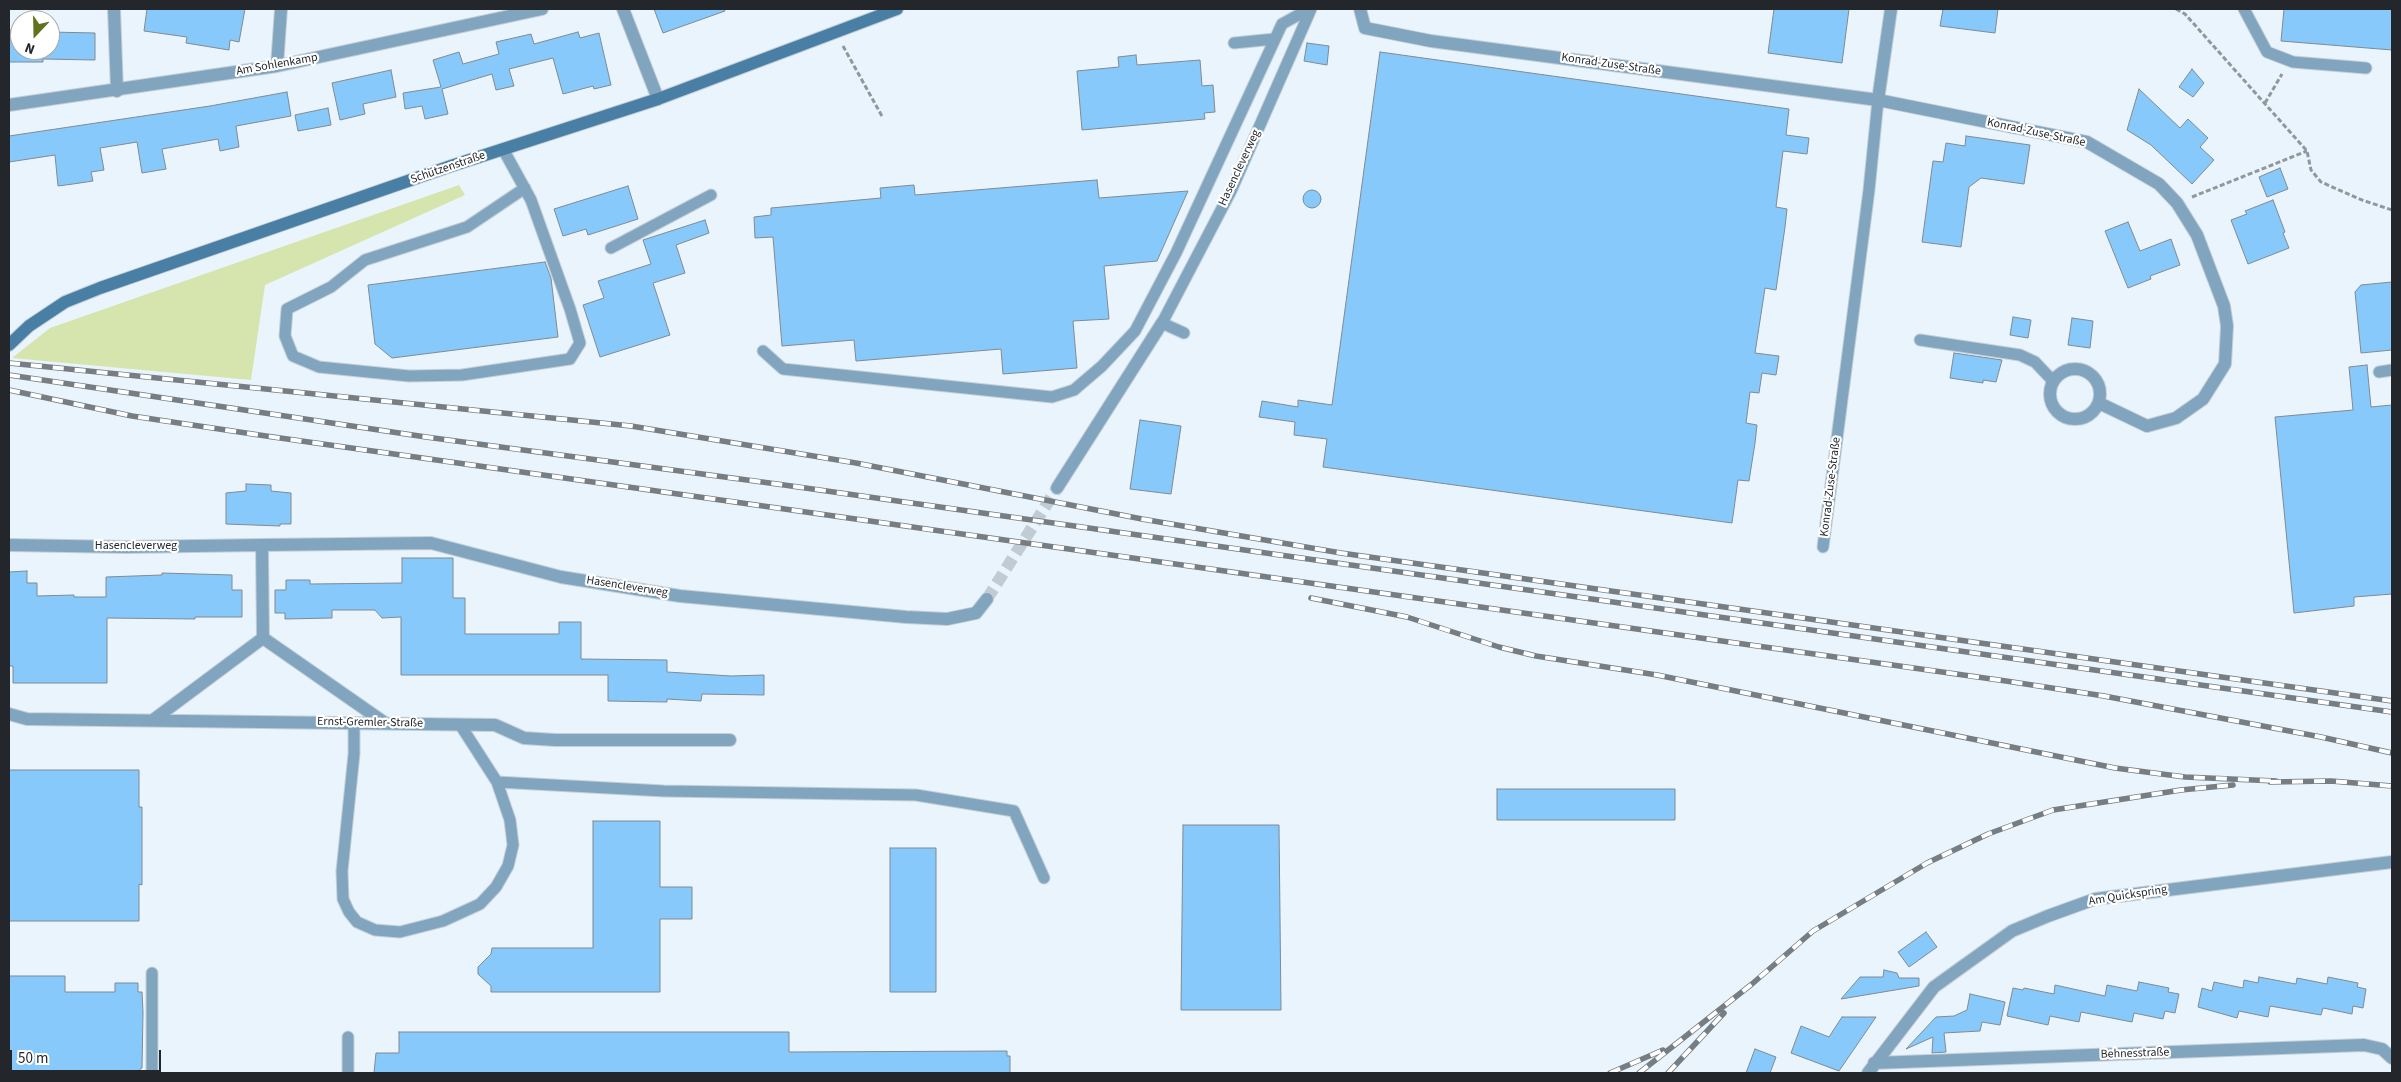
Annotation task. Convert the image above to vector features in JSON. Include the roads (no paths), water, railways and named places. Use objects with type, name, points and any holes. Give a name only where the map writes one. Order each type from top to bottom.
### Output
[{"type":"main road","name":"Schützenstraße","points":[[9,345],[29,326],[65,302],[100,288],[658,99],[834,31],[897,9]]},
{"type":"street","points":[[114,9],[116,91]]},
{"type":"street","points":[[277,66],[281,9]]},
{"type":"street","name":"Am Sohlenkamp","points":[[9,105],[116,91],[277,66],[542,9]]},
{"type":"street","points":[[623,9],[658,99]]},
{"type":"street","name":"Konrad-Zuse-Straße","points":[[1360,9],[1365,28],[1431,41],[1878,100],[2087,142],[2159,184],[2177,203],[2197,235],[2224,306],[2227,326],[2225,364],[2203,399],[2176,418],[2147,426],[2099,403]]},
{"type":"street","name":"Konrad-Zuse-Straße","points":[[1878,100],[1891,9]]},
{"type":"street","name":"Hasencleverweg","points":[[1057,488],[1162,323]]},
{"type":"street","points":[[2076,368],[2084,370],[2099,383],[2101,395],[2095,410],[2086,417],[2074,419],[2059,413],[2052,404],[2050,392],[2053,381],[2065,370],[2076,368]]},
{"type":"street","name":"Hasencleverweg","points":[[9,545],[126,547],[431,543],[561,577],[670,594],[906,617],[947,619],[976,612],[987,599]]},
{"type":"street","points":[[262,545],[263,638]]},
{"type":"street","points":[[153,720],[263,638]]},
{"type":"street","points":[[263,638],[385,723]]},
{"type":"street","name":"Ernst-Gremler-Straße","points":[[9,714],[27,719],[495,725],[524,738],[555,740],[730,740]]},
{"type":"street","name":"Am Quickspring","points":[[1871,1068],[1934,987],[2012,932],[2048,916],[2095,899],[2392,862]]},
{"type":"street","name":"Behnesstraße","points":[[1871,1068],[2364,1045],[2382,1049],[2392,1058]]},
{"type":"lane","points":[[763,351],[783,369],[1052,397],[1074,390],[1102,366],[1135,331],[1176,252],[1282,24],[1310,9]]},
{"type":"lane","name":"Hasencleverweg","points":[[1162,323],[1231,191],[1310,9]]},
{"type":"lane","points":[[2244,9],[2267,52],[2288,60],[2366,68]]},
{"type":"lane","points":[[1234,43],[1274,39]]},
{"type":"lane","name":"Konrad-Zuse-Straße","points":[[1823,547],[1869,190],[1878,100]]},
{"type":"lane","points":[[503,150],[525,188],[531,200],[580,343],[570,359],[462,375],[409,376],[319,367],[293,356],[285,336],[288,309],[331,287],[365,260],[467,227],[525,188]]},
{"type":"lane","points":[[612,248],[711,195]]},
{"type":"lane","points":[[1162,323],[1184,333]]},
{"type":"lane","points":[[1920,340],[2020,355],[2035,362],[2053,381]]},
{"type":"lane","points":[[2379,372],[2392,370]]},
{"type":"lane","points":[[354,722],[354,754],[342,871],[343,899],[349,912],[357,922],[375,930],[400,932],[443,921],[480,904],[496,887],[508,866],[513,845],[510,820],[497,782],[461,726]]},
{"type":"lane","points":[[497,782],[664,791],[916,796],[1014,811],[1044,878]]},
{"type":"lane","points":[[152,974],[152,1073]]},
{"type":"lane","points":[[348,1037],[348,1073]]},
{"type":"tunnel","points":[[987,599],[1057,488]]},
{"type":"railway","points":[[9,363],[631,426],[856,463],[1142,519],[1341,553],[2392,701]]},
{"type":"railway","points":[[9,375],[426,437],[777,484],[2392,712]]},
{"type":"railway","points":[[9,390],[132,416],[266,436],[2006,681],[2104,696],[2321,737],[2392,753]]},
{"type":"railway","points":[[1311,598],[1407,617],[1499,647],[1536,656],[1657,675],[2115,768],[2185,777],[2276,781]]},
{"type":"railway","points":[[2270,782],[2331,781],[2392,786]]},
{"type":"railway","points":[[1639,1073],[1752,984],[1813,931],[1927,863],[1988,834],[2053,810],[2181,790],[2233,785]]},
{"type":"railway","points":[[1668,1073],[1724,1013]]},
{"type":"railway","points":[[1610,1073],[1663,1050]]}]
